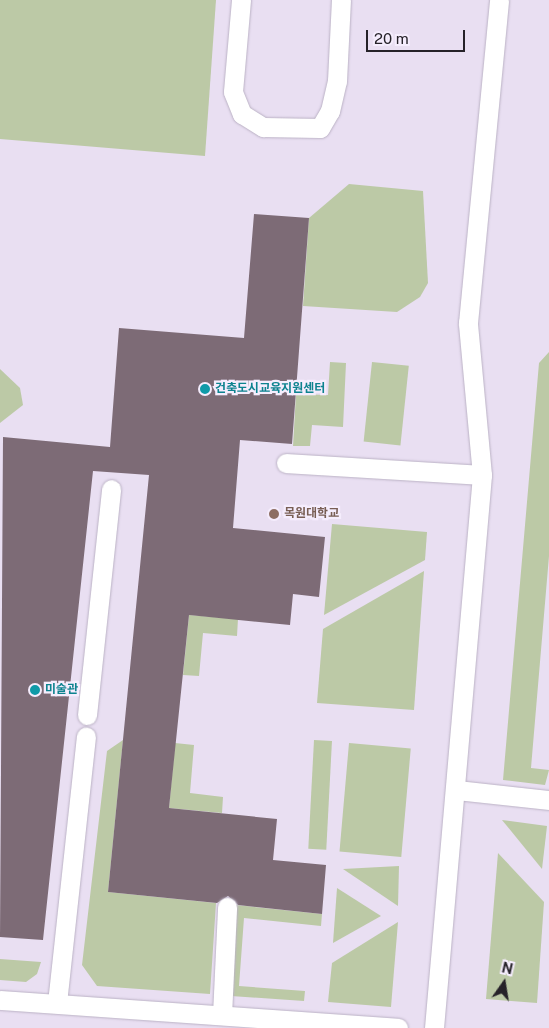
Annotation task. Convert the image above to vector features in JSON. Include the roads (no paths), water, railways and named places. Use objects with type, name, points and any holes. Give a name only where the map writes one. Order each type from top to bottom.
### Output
[{"type":"lane","points":[[241,0],[233,92],[242,114],[263,127],[320,128],[330,111],[337,81],[341,0]]},
{"type":"lane","points":[[434,1028],[457,790],[482,475],[468,323],[499,0]]},
{"type":"lane","points":[[286,463],[482,475]]},
{"type":"lane","points":[[87,715],[110,489]]},
{"type":"lane","points":[[57,1003],[86,737]]},
{"type":"lane","points":[[457,790],[549,800]]},
{"type":"lane","points":[[222,1015],[227,907]]},
{"type":"lane","points":[[0,1000],[398,1028]]},
{"type":"place","name":"건축도시교육지원센터","points":[[205,389]]},
{"type":"place","name":"목원대학교","points":[[274,514]]},
{"type":"place","name":"미술관","points":[[35,690]]}]
